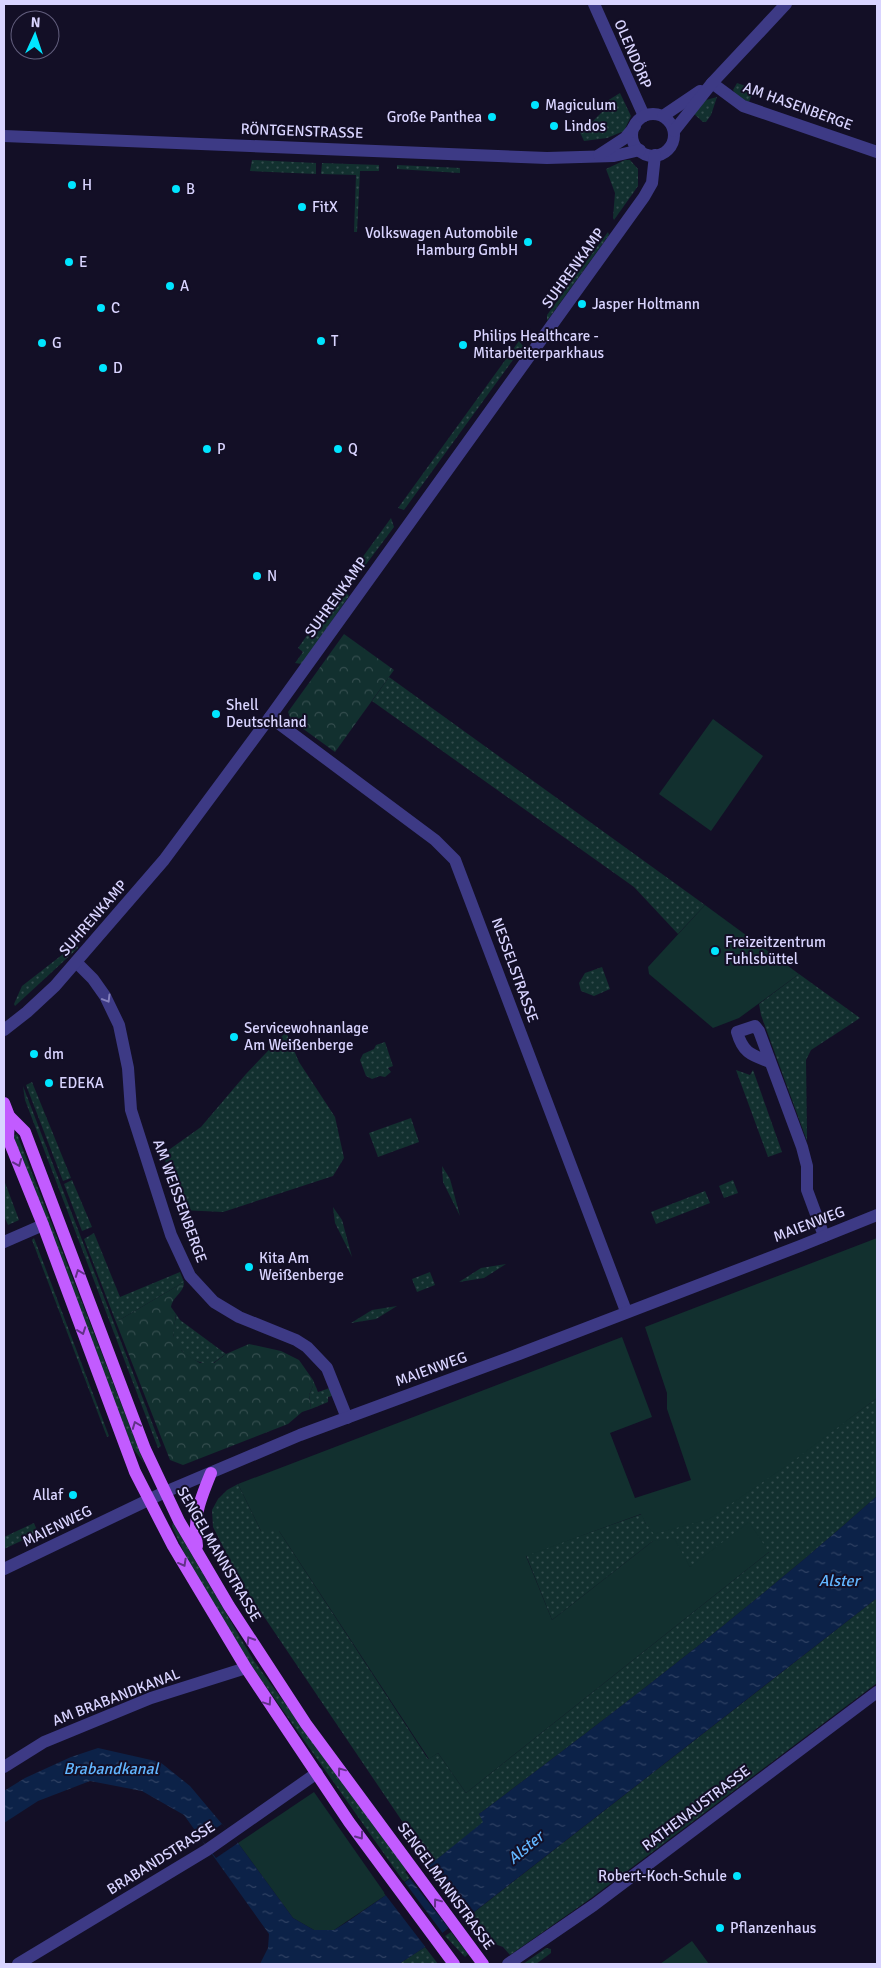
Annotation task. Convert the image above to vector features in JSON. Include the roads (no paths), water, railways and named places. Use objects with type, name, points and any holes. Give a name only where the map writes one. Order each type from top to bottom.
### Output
[{"type":"main road","name":"SENGELMANNSTRASSE","points":[[4,1103],[9,1116],[24,1132],[145,1449],[179,1521],[234,1614],[306,1724],[483,1964]]},
{"type":"main road","name":"SENGELMANNSTRASSE","points":[[9,1116],[8,1139],[43,1225],[134,1472],[148,1499],[186,1570],[246,1668],[350,1822],[454,1964]]},
{"type":"main road","points":[[197,1551],[194,1528],[197,1505],[211,1473]]},
{"type":"street","name":"OLENDÖRP","points":[[594,4],[644,116]]},
{"type":"street","points":[[674,131],[712,83],[786,4]]},
{"type":"street","points":[[663,116],[712,83]]},
{"type":"street","name":"AM HASENBERGE","points":[[712,83],[743,106],[877,152]]},
{"type":"street","points":[[651,114],[663,116],[671,124],[674,131],[671,146],[666,151],[655,155],[645,154],[633,139],[635,126],[644,116],[651,114]]},
{"type":"street","name":"RÖNTGENSTRASSE","points":[[599,155],[625,138],[635,126]]},
{"type":"street","name":"RÖNTGENSTRASSE","points":[[4,136],[547,158],[614,156],[640,150]]},
{"type":"street","name":"SUHRENKAMP","points":[[4,1030],[34,1006],[76,962],[164,860],[270,717],[644,197],[652,183],[655,155]]},
{"type":"street","name":"NESSELSTRASSE","points":[[270,717],[436,840],[455,860],[626,1311]]},
{"type":"street","name":"AM WEISSENBERGE","points":[[76,962],[93,979],[105,996],[119,1026],[128,1068],[131,1110],[171,1235],[190,1276],[214,1302],[222,1307],[239,1317],[290,1337],[307,1347],[327,1368],[347,1418]]},
{"type":"street","points":[[770,1062],[802,1148],[807,1166],[807,1190],[824,1236]]},
{"type":"street","name":"MAIENWEG","points":[[4,1569],[148,1499],[300,1435],[824,1236],[877,1214]]},
{"type":"street","points":[[4,1242],[43,1225]]},
{"type":"street","name":"AM BRABANDKANAL","points":[[4,1767],[44,1742],[142,1702],[246,1668]]},
{"type":"street","name":"RATHENAUSTRASSE","points":[[508,1964],[547,1939],[602,1899],[877,1692]]},
{"type":"street","name":"BRABANDSTRASSE","points":[[18,1964],[207,1850],[317,1773]]},
{"type":"water","name":"Alster","points":[[877,1496],[877,1598],[474,1912],[472,1909],[425,1947],[399,1964],[260,1964],[268,1948],[269,1934],[184,1815],[142,1791],[90,1781],[38,1801],[4,1823],[4,1791],[25,1778],[71,1757],[98,1748],[160,1762],[190,1786],[238,1843],[293,1918],[314,1930],[334,1930],[431,1864],[483,1822],[479,1814],[731,1619]]},
{"type":"place","name":"Magiculum","points":[[535,105]]},
{"type":"place","name":"Große Panthea","points":[[492,117]]},
{"type":"place","name":"Lindos","points":[[554,126]]},
{"type":"place","name":"H","points":[[72,185]]},
{"type":"place","name":"B","points":[[176,189]]},
{"type":"place","name":"FitX","points":[[302,207]]},
{"type":"place","name":"Volkswagen Automobile Hamburg GmbH","points":[[528,242]]},
{"type":"place","name":"E","points":[[69,262]]},
{"type":"place","name":"A","points":[[170,286]]},
{"type":"place","name":"Jasper Holtmann","points":[[582,304]]},
{"type":"place","name":"C","points":[[101,308]]},
{"type":"place","name":"T","points":[[321,341]]},
{"type":"place","name":"G","points":[[42,343]]},
{"type":"place","name":"Philips Healthcare - Mitarbeiterparkhaus","points":[[463,345]]},
{"type":"place","name":"D","points":[[103,368]]},
{"type":"place","name":"P","points":[[207,449]]},
{"type":"place","name":"Q","points":[[338,449]]},
{"type":"place","name":"N","points":[[257,576]]},
{"type":"place","name":"Shell Deutschland","points":[[216,714]]},
{"type":"place","name":"Freizeitzentrum Fuhlsbüttel","points":[[715,951]]},
{"type":"place","name":"Servicewohnanlage Am Weißenberge","points":[[234,1037]]},
{"type":"place","name":"dm","points":[[34,1054]]},
{"type":"place","name":"EDEKA","points":[[49,1083]]},
{"type":"place","name":"Kita Am Weißenberge","points":[[249,1267]]},
{"type":"place","name":"Allaf","points":[[73,1495]]},
{"type":"place","name":"Robert-Koch-Schule","points":[[737,1876]]},
{"type":"place","name":"Pflanzenhaus","points":[[720,1928]]},
{"type":"water label","name":"Brabandkanal","points":[[111,1768]]}]
